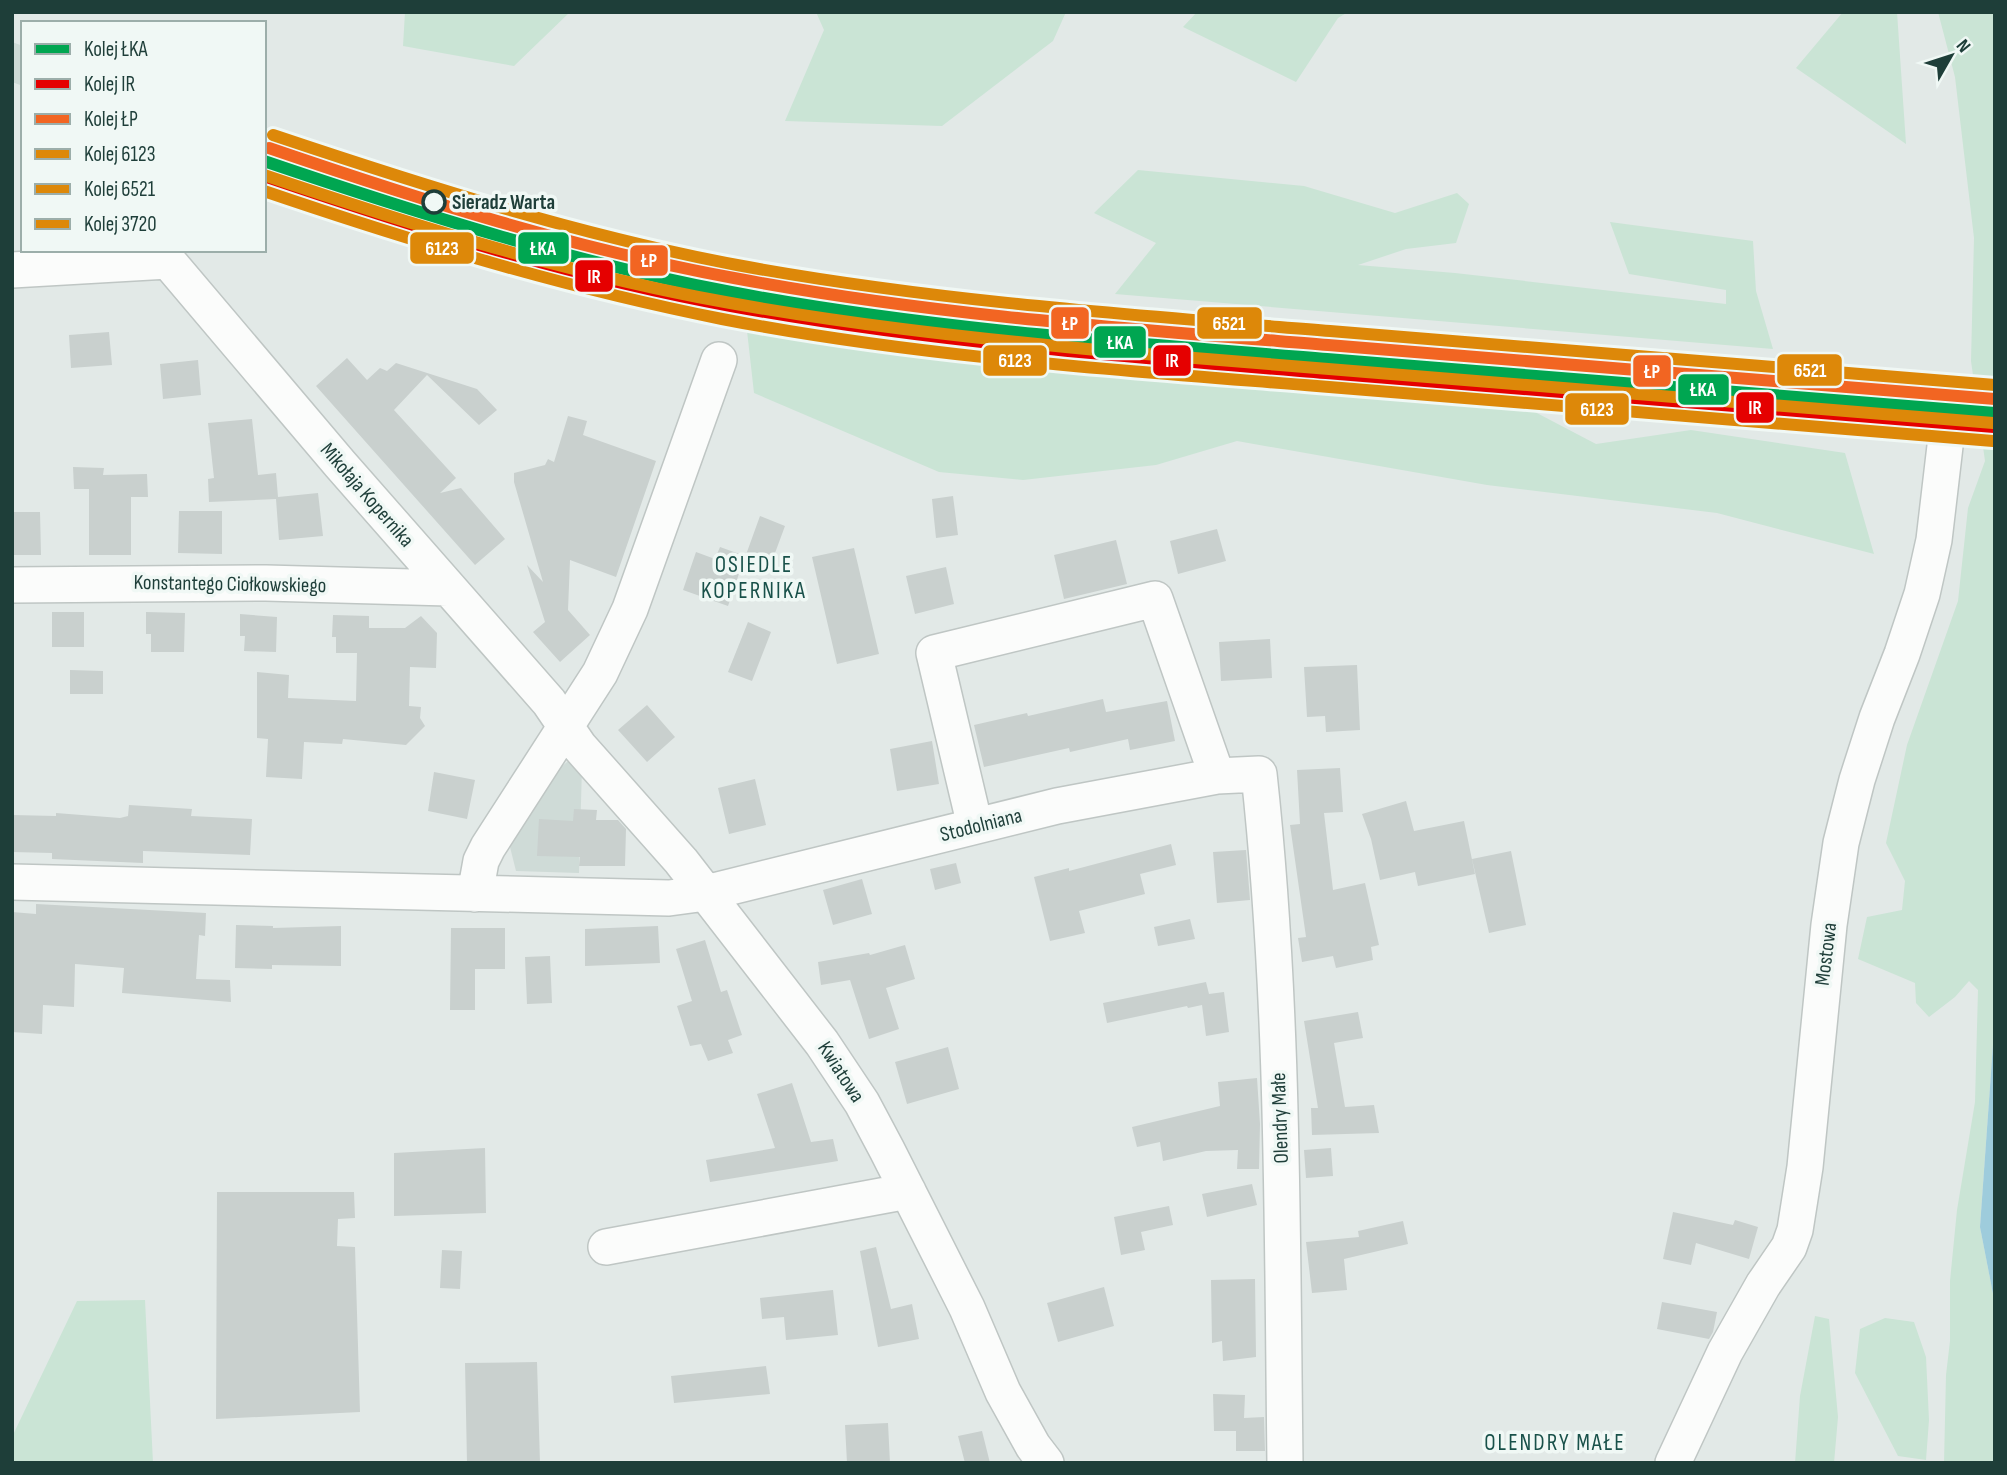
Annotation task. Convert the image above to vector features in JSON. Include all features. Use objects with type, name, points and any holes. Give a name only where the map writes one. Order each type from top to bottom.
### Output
[{"type":"street","name":"Mikołaja Kopernika","points":[[12,270],[168,261],[549,702],[565,728]]},
{"type":"street","points":[[475,894],[481,861],[488,847],[600,673],[630,609],[719,360]]},
{"type":"street","name":"Mostowa","points":[[1673,1463],[1725,1352],[1763,1285],[1789,1247],[1795,1230],[1805,1167],[1829,925],[1842,843],[1857,780],[1922,594],[1934,540],[1947,429]]},
{"type":"street","name":"Konstantego Ciołkowskiego","points":[[12,585],[135,582],[448,588]]},
{"type":"street","points":[[975,826],[934,653],[1155,599],[1217,776]]},
{"type":"street","name":"Kwiatowa","points":[[565,728],[681,861],[844,1073],[967,1308],[1003,1392],[1046,1463]]},
{"type":"street","name":"Stodolniana","points":[[12,882],[669,898],[706,893],[1058,806],[1217,776],[1259,775]]},
{"type":"street","name":"Olendry Małe","points":[[1259,775],[1266,848],[1281,1132],[1285,1463]]},
{"type":"street","points":[[606,1247],[908,1191]]},
{"type":"shaded area","points":[[12,42],[21,45],[21,85],[12,82]]},
{"type":"shaded area","points":[[266,139],[437,197],[516,220],[650,252],[651,248],[723,263],[727,268],[721,300],[513,247],[427,223],[266,170]]},
{"type":"shaded area","points":[[746,267],[878,287],[1132,315],[1919,380],[1916,414],[1891,412],[1891,415],[1235,362],[935,332],[732,302],[738,270]]},
{"type":"shaded area","points":[[575,760],[582,767],[579,873],[516,871],[509,843],[560,768]]},
{"type":"green space","points":[[405,12],[570,12],[514,66],[403,46]]},
{"type":"green space","points":[[816,12],[1066,12],[1053,41],[942,126],[785,121],[824,30]]},
{"type":"green space","points":[[1197,12],[1348,12],[1338,18],[1296,82],[1183,27]]},
{"type":"green space","points":[[1843,12],[1897,12],[1906,144],[1796,68]]},
{"type":"green space","points":[[1938,12],[1995,12],[1995,1017],[1980,1227],[1995,1304],[1995,1463],[1944,1463],[1950,1281],[1957,1210],[1975,1102],[1978,990],[1969,981],[1955,997],[1929,1017],[1916,1003],[1915,983],[1858,959],[1867,917],[1902,910],[1905,881],[1886,843],[1907,745],[1958,601],[1968,508],[1985,461],[1971,361],[1974,238],[1955,77]]},
{"type":"green space","points":[[1138,170],[1304,186],[1395,213],[1457,193],[1469,204],[1456,243],[1406,249],[1358,265],[1455,273],[1726,304],[1726,290],[1629,274],[1610,222],[1753,241],[1756,291],[1773,349],[1115,294],[1156,243],[1094,213]]},
{"type":"green space","points":[[745,313],[972,347],[1516,402],[1596,444],[1691,430],[1845,453],[1874,554],[1717,513],[1487,485],[1237,441],[1156,465],[1023,480],[939,472],[754,393]]},
{"type":"green space","points":[[145,1300],[153,1463],[12,1463],[12,1437],[77,1301]]},
{"type":"green space","points":[[1815,1316],[1829,1319],[1838,1417],[1834,1463],[1795,1463],[1800,1396]]},
{"type":"green space","points":[[1885,1318],[1914,1322],[1926,1357],[1929,1420],[1926,1460],[1898,1456],[1855,1373],[1860,1329]]},
{"type":"water","points":[[1995,1017],[1995,1304],[1980,1227]]},
{"type":"building","points":[[109,332],[112,365],[71,368],[69,335]]},
{"type":"building","points":[[347,358],[367,380],[380,368],[387,371],[396,363],[477,389],[497,410],[479,425],[427,375],[394,410],[456,478],[440,493],[461,488],[505,539],[475,565],[316,386]]},
{"type":"building","points":[[198,360],[201,395],[163,399],[160,364]]},
{"type":"building","points":[[568,416],[587,421],[583,435],[656,461],[616,577],[570,560],[568,610],[590,635],[560,662],[533,632],[545,622],[527,565],[543,582],[514,482],[514,473],[545,465],[548,459],[554,462]]},
{"type":"building","points":[[252,419],[258,475],[276,473],[278,497],[318,493],[323,536],[279,540],[276,499],[209,502],[208,479],[214,478],[208,423]]},
{"type":"building","points":[[73,467],[104,468],[103,475],[147,474],[148,497],[131,497],[131,555],[89,555],[89,489],[74,489]]},
{"type":"building","points":[[953,496],[958,535],[936,538],[932,499]]},
{"type":"building","points":[[179,511],[222,511],[222,554],[178,553]]},
{"type":"building","points":[[12,512],[40,512],[41,555],[12,555]]},
{"type":"building","points":[[760,516],[785,526],[768,572],[743,563]]},
{"type":"building","points":[[1217,529],[1226,561],[1178,574],[1170,541]]},
{"type":"building","points":[[1116,540],[1127,584],[1064,599],[1054,555]]},
{"type":"building","points":[[720,547],[745,556],[728,606],[683,590],[696,552],[715,559]]},
{"type":"building","points":[[854,548],[879,654],[837,664],[812,557]]},
{"type":"building","points":[[946,567],[954,604],[915,614],[906,576]]},
{"type":"building","points":[[52,612],[84,612],[84,647],[52,647]]},
{"type":"building","points":[[146,612],[185,613],[184,652],[151,652],[151,634],[146,634]]},
{"type":"building","points":[[240,614],[277,617],[276,652],[244,651],[245,636],[240,636]]},
{"type":"building","points":[[333,615],[369,616],[369,628],[405,628],[421,616],[437,633],[436,668],[410,667],[409,706],[421,707],[420,718],[425,726],[406,745],[343,739],[342,744],[304,742],[302,779],[266,777],[268,739],[257,738],[257,672],[289,675],[288,698],[356,701],[357,653],[336,653],[336,637],[332,637]]},
{"type":"building","points":[[748,622],[771,632],[752,681],[728,672]]},
{"type":"building","points":[[1270,639],[1272,678],[1221,681],[1219,642]]},
{"type":"building","points":[[1357,665],[1360,730],[1326,732],[1325,716],[1307,717],[1304,667]]},
{"type":"building","points":[[70,670],[103,671],[103,694],[70,694]]},
{"type":"building","points":[[1103,699],[1106,712],[1167,701],[1175,741],[1130,750],[1128,739],[1070,752],[1069,748],[984,767],[974,725]]},
{"type":"building","points":[[647,705],[675,737],[647,762],[618,730]]},
{"type":"building","points":[[932,741],[939,784],[897,791],[890,749]]},
{"type":"building","points":[[1340,768],[1343,812],[1324,813],[1333,890],[1365,883],[1379,945],[1371,947],[1373,960],[1336,968],[1333,956],[1302,962],[1298,938],[1306,937],[1290,825],[1300,824],[1297,770]]},
{"type":"building","points":[[434,772],[475,780],[467,819],[428,811]]},
{"type":"building","points":[[755,779],[766,825],[729,834],[718,788]]},
{"type":"building","points":[[1406,801],[1414,831],[1464,821],[1475,874],[1418,886],[1415,872],[1380,880],[1371,839],[1362,814]]},
{"type":"building","points":[[129,805],[192,809],[191,816],[252,819],[250,855],[143,851],[143,863],[52,859],[52,853],[12,852],[12,815],[56,816],[56,813],[120,818],[128,816]]},
{"type":"building","points":[[574,809],[597,810],[596,820],[618,820],[626,829],[625,866],[579,866],[580,857],[537,856],[539,819],[573,821]]},
{"type":"building","points":[[1171,844],[1176,865],[1140,874],[1145,894],[1079,911],[1085,933],[1050,941],[1034,877],[1069,868],[1069,871]]},
{"type":"building","points":[[1246,850],[1250,900],[1217,903],[1213,852]]},
{"type":"building","points":[[1511,851],[1526,925],[1489,933],[1472,859]]},
{"type":"building","points":[[956,863],[961,883],[935,890],[930,869]]},
{"type":"building","points":[[862,879],[872,914],[833,925],[823,890]]},
{"type":"building","points":[[36,904],[206,913],[205,936],[199,935],[196,979],[230,980],[231,1002],[122,993],[124,968],[75,964],[74,1007],[43,1005],[42,1034],[12,1032],[12,912],[36,914]]},
{"type":"building","points":[[1190,919],[1195,939],[1158,946],[1154,927]]},
{"type":"building","points":[[236,925],[273,928],[341,926],[341,966],[272,965],[272,969],[235,968]]},
{"type":"building","points":[[658,926],[660,963],[585,966],[585,929]]},
{"type":"building","points":[[451,928],[505,928],[505,969],[475,969],[475,1010],[450,1010]]},
{"type":"building","points":[[705,940],[721,992],[727,990],[742,1035],[728,1040],[733,1053],[708,1061],[701,1044],[690,1046],[677,1006],[692,1001],[676,949]]},
{"type":"building","points":[[905,945],[915,979],[886,988],[899,1029],[869,1039],[850,980],[821,985],[818,962],[869,953],[870,955]]},
{"type":"building","points":[[550,956],[552,1003],[527,1004],[525,957]]},
{"type":"building","points":[[1206,982],[1209,994],[1224,992],[1229,1032],[1206,1036],[1202,1005],[1107,1023],[1103,1003]]},
{"type":"building","points":[[1358,1012],[1363,1038],[1334,1043],[1345,1107],[1374,1105],[1379,1133],[1312,1135],[1311,1108],[1318,1108],[1304,1021]]},
{"type":"building","points":[[948,1047],[959,1089],[907,1104],[895,1062]]},
{"type":"building","points":[[1257,1078],[1259,1169],[1237,1169],[1238,1150],[1206,1151],[1163,1161],[1160,1142],[1137,1147],[1132,1127],[1220,1106],[1218,1082]]},
{"type":"building","points":[[792,1083],[811,1142],[833,1139],[838,1161],[710,1182],[706,1160],[775,1148],[757,1094]]},
{"type":"building","points":[[485,1148],[486,1213],[394,1216],[394,1153]]},
{"type":"building","points":[[1331,1148],[1333,1176],[1306,1178],[1304,1150]]},
{"type":"building","points":[[1252,1184],[1257,1205],[1207,1217],[1202,1194]]},
{"type":"building","points":[[217,1192],[354,1192],[355,1218],[338,1219],[337,1246],[355,1247],[360,1412],[216,1419]]},
{"type":"building","points":[[1169,1206],[1173,1225],[1141,1232],[1145,1250],[1121,1255],[1114,1217]]},
{"type":"building","points":[[1673,1212],[1733,1225],[1735,1220],[1758,1227],[1749,1259],[1696,1243],[1691,1265],[1663,1259]]},
{"type":"building","points":[[1403,1221],[1408,1244],[1344,1259],[1347,1290],[1312,1293],[1306,1242],[1359,1237],[1358,1231]]},
{"type":"building","points":[[876,1247],[891,1309],[912,1304],[919,1339],[878,1347],[860,1251]]},
{"type":"building","points":[[442,1250],[462,1251],[460,1289],[440,1288]]},
{"type":"building","points":[[1255,1279],[1256,1357],[1223,1361],[1222,1341],[1212,1343],[1211,1280]]},
{"type":"building","points":[[1104,1287],[1114,1326],[1058,1342],[1047,1303]]},
{"type":"building","points":[[833,1290],[838,1335],[786,1340],[784,1317],[762,1319],[760,1298]]},
{"type":"building","points":[[1662,1302],[1717,1312],[1709,1339],[1657,1329]]},
{"type":"building","points":[[537,1362],[540,1463],[467,1463],[465,1363]]},
{"type":"building","points":[[766,1366],[770,1394],[674,1403],[671,1376]]},
{"type":"building","points":[[1213,1394],[1245,1395],[1244,1418],[1264,1417],[1265,1451],[1236,1451],[1236,1431],[1214,1431]]},
{"type":"building","points":[[888,1423],[890,1463],[847,1463],[845,1425]]},
{"type":"building","points":[[982,1431],[990,1463],[965,1463],[958,1436]]},
{"type":"rail line","name":"6521","points":[[273,135],[445,191],[561,224],[678,253],[811,278],[1107,313],[1995,385]]},
{"type":"rail line","name":"ŁP","points":[[269,148],[499,222],[616,253],[734,278],[882,302],[1105,327],[1995,399]]},
{"type":"rail line","name":"ŁKA","points":[[266,162],[495,235],[612,266],[731,292],[879,316],[1103,341],[1995,413]]},
{"type":"rail line","name":"3720","points":[[266,176],[425,227],[588,272],[698,297],[851,322],[1108,351],[1993,423]]},
{"type":"rail line","name":"IR","points":[[266,177],[495,250],[554,266],[672,294],[805,319],[953,339],[1177,361],[1994,427]]},
{"type":"rail line","name":"6123","points":[[266,192],[434,246],[606,293],[722,319],[870,343],[1093,368],[1993,441]]},
{"type":"place","name":"Sieradz Warta","points":[[434,202]]},
{"type":"district","name":"OSIEDLE KOPERNIKA","points":[[754,578]]},
{"type":"district","name":"OLENDRY MAŁE","points":[[1555,1443]]}]
